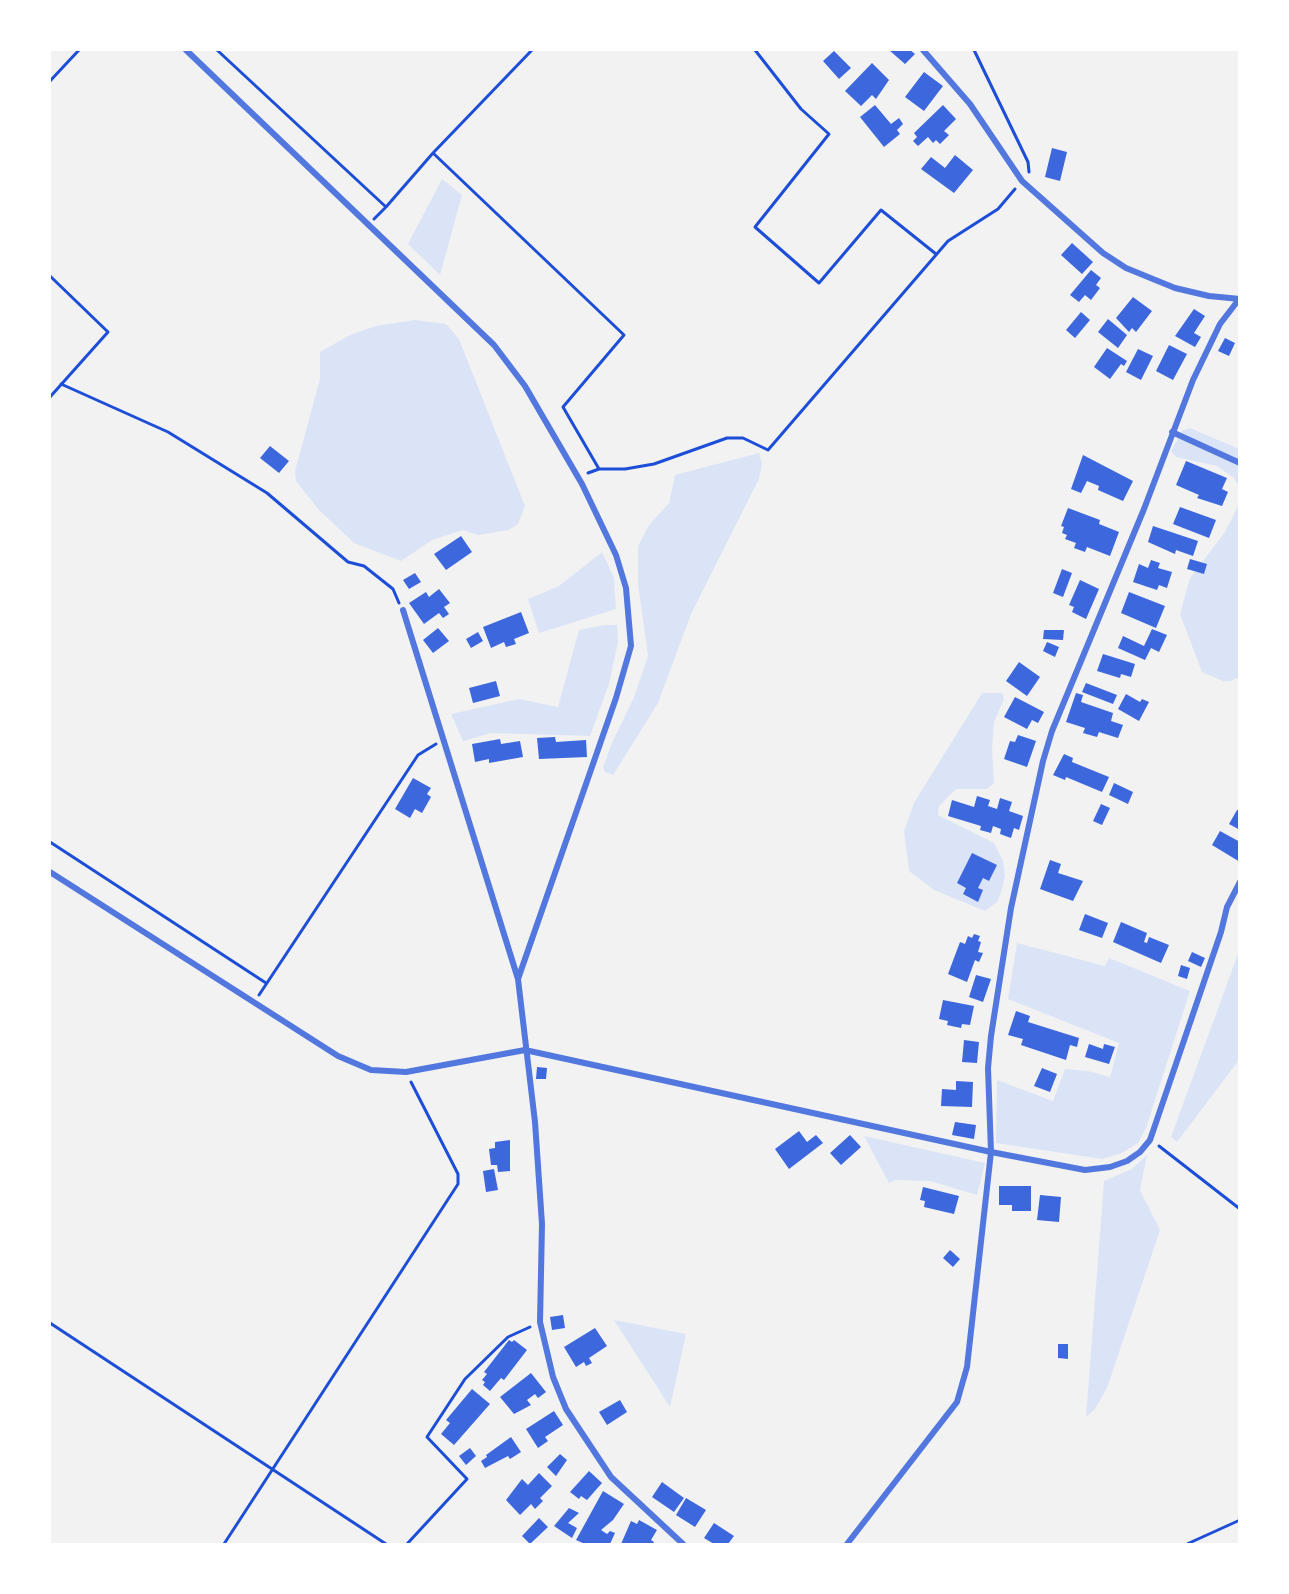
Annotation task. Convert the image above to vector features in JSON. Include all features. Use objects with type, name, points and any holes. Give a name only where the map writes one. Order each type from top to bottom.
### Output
[{"type":"street","points":[[186,50],[494,345],[525,386],[577,477],[616,555],[626,588],[631,646],[616,698],[518,979]]},
{"type":"street","points":[[923,50],[970,104],[1022,181],[1103,253],[1126,268],[1175,288],[1209,296],[1239,299]]},
{"type":"street","points":[[847,1545],[957,1402],[967,1367],[991,1152],[988,1068],[991,1036],[1011,908],[1043,761],[1052,731],[1144,508],[1172,432],[1220,324],[1239,299]]},
{"type":"street","points":[[1172,432],[1239,463]]},
{"type":"street","points":[[403,610],[518,979],[535,1122],[542,1224],[540,1322],[553,1377],[579,1429],[611,1477],[683,1545]]},
{"type":"street","points":[[50,872],[338,1056],[371,1070],[406,1072],[525,1050],[991,1152],[1086,1170],[1110,1167],[1127,1161],[1140,1152],[1150,1140],[1217,943],[1227,907],[1239,882]]},
{"type":"path","points":[[50,81],[79,50]]},
{"type":"path","points":[[217,50],[386,207],[433,153],[532,50]]},
{"type":"path","points":[[755,50],[801,109],[829,134],[755,227],[819,283],[881,210],[936,254]]},
{"type":"path","points":[[577,477],[599,469],[625,469],[654,464],[727,438],[744,438],[768,450],[948,241],[998,209],[1029,172],[1028,162],[974,50]]},
{"type":"path","points":[[433,153],[624,335],[563,407],[599,469]]},
{"type":"path","points":[[50,276],[108,332],[50,398]]},
{"type":"path","points":[[61,384],[168,432],[267,493],[348,562],[364,566],[393,589],[403,610]]},
{"type":"path","points":[[254,1004],[418,755],[443,740]]},
{"type":"path","points":[[50,842],[266,983]]},
{"type":"path","points":[[224,1545],[458,1184],[458,1174],[406,1072]]},
{"type":"path","points":[[1150,1140],[1239,1209]]},
{"type":"path","points":[[407,1545],[467,1479],[428,1437],[465,1379],[508,1336],[540,1322]]},
{"type":"path","points":[[50,1323],[386,1545]]},
{"type":"path","points":[[1187,1545],[1239,1520]]},
{"type":"shaded area","points":[[442,179],[462,195],[440,275],[408,244]]},
{"type":"shaded area","points":[[415,320],[446,324],[459,339],[525,506],[518,524],[509,530],[478,535],[463,530],[432,540],[401,561],[354,543],[319,510],[296,481],[295,471],[320,379],[320,352],[350,335],[376,326]]},
{"type":"shaded area","points":[[1190,428],[1239,449],[1240,677],[1230,681],[1223,681],[1202,672],[1180,614],[1190,578],[1225,532],[1238,506],[1239,487],[1234,478],[1217,466],[1176,457],[1171,451],[1183,430]]},
{"type":"shaded area","points":[[759,453],[762,464],[759,479],[691,614],[658,703],[613,775],[605,772],[603,768],[611,745],[634,697],[648,656],[638,584],[638,546],[649,525],[669,503],[675,475]]},
{"type":"shaded area","points":[[602,552],[614,578],[616,609],[539,633],[528,599],[559,586]]},
{"type":"shaded area","points":[[617,625],[618,642],[609,684],[590,736],[491,733],[463,741],[451,714],[519,699],[558,707],[579,630]]},
{"type":"shaded area","points":[[982,693],[1002,693],[1004,699],[994,722],[992,749],[994,783],[987,789],[956,789],[939,806],[938,815],[994,843],[1003,861],[1005,876],[1001,892],[997,902],[985,911],[934,890],[909,871],[904,831],[914,803]]},
{"type":"shaded area","points":[[1017,943],[1105,966],[1109,958],[1190,991],[1146,1128],[1138,1143],[1122,1153],[1102,1159],[996,1143],[997,1080],[1053,1101],[1065,1069],[1088,1071],[1110,1077],[1119,1043],[1008,999]]},
{"type":"shaded area","points":[[1239,951],[1239,1060],[1177,1142],[1171,1137]]},
{"type":"shaded area","points":[[864,1136],[985,1163],[977,1195],[930,1181],[895,1180],[889,1183]]},
{"type":"shaded area","points":[[1147,1155],[1140,1190],[1160,1230],[1107,1388],[1095,1409],[1086,1417],[1104,1181],[1132,1169]]},
{"type":"shaded area","points":[[614,1320],[686,1334],[670,1407]]},
{"type":"building","points":[[889,50],[910,50],[915,54],[905,64]]},
{"type":"building","points":[[834,51],[851,68],[839,79],[823,61]]},
{"type":"building","points":[[872,63],[889,80],[876,99],[872,95],[861,106],[845,91]]},
{"type":"building","points":[[924,72],[943,86],[924,111],[905,97]]},
{"type":"building","points":[[875,105],[891,124],[899,118],[903,124],[897,130],[900,134],[884,147],[860,117]]},
{"type":"building","points":[[943,105],[956,119],[944,131],[949,135],[940,144],[936,140],[933,143],[928,137],[918,146],[913,141],[917,137],[914,133]]},
{"type":"building","points":[[1052,148],[1067,152],[1060,181],[1045,177]]},
{"type":"building","points":[[955,155],[973,170],[954,193],[921,169],[931,157],[945,168]]},
{"type":"building","points":[[1072,243],[1093,262],[1082,274],[1061,255]]},
{"type":"building","points":[[1091,270],[1101,278],[1096,285],[1100,288],[1091,300],[1085,295],[1079,302],[1070,295]]},
{"type":"building","points":[[1133,297],[1152,311],[1136,332],[1132,328],[1129,332],[1116,318]]},
{"type":"building","points":[[1194,309],[1205,316],[1194,333],[1201,337],[1195,347],[1175,336]]},
{"type":"building","points":[[1081,312],[1090,320],[1075,338],[1066,330]]},
{"type":"building","points":[[1108,319],[1127,335],[1118,348],[1098,332]]},
{"type":"building","points":[[1225,338],[1235,343],[1229,356],[1218,351]]},
{"type":"building","points":[[1169,345],[1187,354],[1173,380],[1156,371]]},
{"type":"building","points":[[1107,348],[1127,361],[1124,366],[1121,364],[1110,379],[1094,367]]},
{"type":"building","points":[[1138,349],[1153,356],[1141,380],[1126,372]]},
{"type":"building","points":[[270,446],[289,461],[279,473],[260,458]]},
{"type":"building","points":[[1083,455],[1133,481],[1123,501],[1098,490],[1099,486],[1087,481],[1081,493],[1071,489]]},
{"type":"building","points":[[1186,461],[1227,478],[1222,489],[1228,492],[1222,506],[1197,498],[1199,495],[1176,485]]},
{"type":"building","points":[[1180,507],[1216,520],[1209,538],[1173,524]]},
{"type":"building","points":[[1068,508],[1100,520],[1099,524],[1119,532],[1110,556],[1087,547],[1085,552],[1074,548],[1076,543],[1065,539],[1067,535],[1062,533],[1064,527],[1061,526]]},
{"type":"building","points":[[1153,526],[1198,541],[1193,556],[1176,550],[1175,554],[1148,542]]},
{"type":"building","points":[[461,536],[472,552],[446,570],[434,554]]},
{"type":"building","points":[[1190,559],[1207,564],[1204,574],[1187,569]]},
{"type":"building","points":[[1151,560],[1160,563],[1158,568],[1172,572],[1167,588],[1159,585],[1157,590],[1133,582],[1139,564],[1148,568]]},
{"type":"building","points":[[1062,569],[1072,573],[1063,597],[1053,593]]},
{"type":"building","points":[[415,573],[421,582],[409,589],[403,580]]},
{"type":"building","points":[[1080,580],[1099,589],[1086,619],[1072,612],[1074,607],[1069,605]]},
{"type":"building","points":[[439,589],[450,603],[444,607],[449,614],[443,618],[439,613],[424,624],[409,603],[426,592],[429,597]]},
{"type":"building","points":[[1129,592],[1165,606],[1156,628],[1121,613]]},
{"type":"building","points":[[521,612],[529,633],[514,639],[516,644],[506,647],[504,642],[491,648],[483,627]]},
{"type":"building","points":[[438,628],[449,641],[433,653],[423,640]]},
{"type":"building","points":[[1152,629],[1167,635],[1159,652],[1151,648],[1145,660],[1118,648],[1123,636],[1144,646]]},
{"type":"building","points":[[1044,630],[1064,630],[1063,640],[1043,639]]},
{"type":"building","points":[[478,632],[483,641],[471,648],[466,639]]},
{"type":"building","points":[[1047,642],[1059,647],[1055,657],[1043,651]]},
{"type":"building","points":[[1103,654],[1135,664],[1131,677],[1121,674],[1120,678],[1097,671]]},
{"type":"building","points":[[1019,662],[1040,677],[1027,696],[1006,681]]},
{"type":"building","points":[[496,681],[500,696],[473,703],[469,688]]},
{"type":"building","points":[[1086,683],[1117,695],[1113,704],[1082,692]]},
{"type":"building","points":[[1076,693],[1083,695],[1081,702],[1113,713],[1111,721],[1123,725],[1118,738],[1099,732],[1097,737],[1083,733],[1085,728],[1066,722]]},
{"type":"building","points":[[1126,694],[1140,702],[1142,699],[1149,702],[1139,721],[1118,709]]},
{"type":"building","points":[[1015,697],[1044,712],[1038,723],[1032,720],[1027,729],[1004,717]]},
{"type":"building","points":[[1018,735],[1036,741],[1027,767],[1004,759],[1010,741],[1015,742]]},
{"type":"building","points":[[555,737],[556,742],[586,740],[587,757],[539,759],[537,738]]},
{"type":"building","points":[[500,739],[501,744],[520,741],[523,757],[489,763],[489,759],[475,762],[472,744]]},
{"type":"building","points":[[1064,754],[1073,758],[1072,762],[1109,777],[1102,792],[1066,777],[1065,780],[1053,775]]},
{"type":"building","points":[[413,778],[431,788],[427,794],[431,797],[422,813],[415,809],[410,818],[395,809]]},
{"type":"building","points":[[1114,783],[1133,792],[1128,804],[1109,795]]},
{"type":"building","points":[[977,796],[990,800],[988,806],[997,809],[1000,798],[1012,802],[1009,811],[1023,816],[1019,830],[1014,828],[1011,838],[1000,834],[1001,829],[993,826],[991,833],[980,830],[981,826],[948,816],[952,800],[974,807]]},
{"type":"building","points":[[1101,804],[1110,808],[1102,825],[1093,821]]},
{"type":"building","points":[[1237,810],[1240,811],[1240,830],[1229,824]]},
{"type":"building","points":[[1220,831],[1240,842],[1240,862],[1212,845]]},
{"type":"building","points":[[972,853],[997,865],[989,881],[983,878],[978,888],[983,890],[978,902],[963,894],[966,888],[957,883]]},
{"type":"building","points":[[1050,860],[1061,864],[1058,873],[1083,881],[1073,901],[1040,889]]},
{"type":"building","points":[[1085,914],[1108,923],[1102,938],[1079,930]]},
{"type":"building","points":[[1121,922],[1147,933],[1144,942],[1147,943],[1149,937],[1169,945],[1161,963],[1113,942]]},
{"type":"building","points":[[974,934],[980,936],[978,952],[983,953],[979,962],[975,960],[967,982],[948,974],[960,942],[965,944],[968,936],[972,938]]},
{"type":"building","points":[[1192,952],[1205,958],[1201,967],[1188,961]]},
{"type":"building","points":[[1181,965],[1190,968],[1187,979],[1178,976]]},
{"type":"building","points":[[976,975],[991,979],[983,1002],[969,997]]},
{"type":"building","points":[[943,1000],[974,1006],[970,1025],[962,1024],[961,1028],[947,1025],[948,1021],[939,1019]]},
{"type":"building","points":[[1016,1011],[1030,1016],[1028,1022],[1079,1038],[1077,1047],[1070,1045],[1066,1060],[1021,1045],[1023,1039],[1008,1035]]},
{"type":"building","points":[[964,1040],[979,1042],[977,1063],[962,1062]]},
{"type":"building","points":[[1089,1044],[1103,1049],[1104,1044],[1115,1047],[1109,1064],[1085,1057]]},
{"type":"building","points":[[537,1067],[547,1068],[546,1079],[536,1079]]},
{"type":"building","points":[[1042,1068],[1057,1074],[1050,1092],[1034,1086]]},
{"type":"building","points":[[956,1081],[973,1082],[972,1107],[941,1106],[942,1089],[956,1090]]},
{"type":"building","points":[[955,1122],[976,1125],[974,1139],[952,1135]]},
{"type":"building","points":[[799,1131],[807,1142],[816,1135],[823,1143],[789,1169],[775,1149]]},
{"type":"building","points":[[850,1135],[861,1147],[841,1165],[830,1153]]},
{"type":"building","points":[[510,1140],[510,1171],[498,1172],[497,1165],[491,1165],[489,1149],[495,1148],[495,1142]]},
{"type":"building","points":[[494,1169],[498,1190],[486,1192],[483,1171]]},
{"type":"building","points":[[999,1186],[1031,1186],[1031,1211],[1012,1211],[1012,1205],[999,1205]]},
{"type":"building","points":[[923,1187],[959,1196],[954,1214],[924,1207],[925,1201],[920,1200]]},
{"type":"building","points":[[1040,1195],[1061,1197],[1059,1222],[1037,1220]]},
{"type":"building","points":[[950,1250],[960,1259],[953,1267],[943,1258]]},
{"type":"building","points":[[563,1315],[565,1328],[552,1330],[550,1317]]},
{"type":"building","points":[[595,1328],[607,1346],[589,1358],[592,1363],[586,1366],[584,1362],[576,1367],[564,1347]]},
{"type":"building","points":[[509,1340],[512,1342],[514,1340],[527,1350],[504,1380],[501,1378],[490,1391],[483,1385],[485,1382],[482,1380],[487,1374],[484,1372]]},
{"type":"building","points":[[1058,1344],[1068,1344],[1068,1359],[1058,1358]]},
{"type":"building","points":[[531,1373],[546,1392],[538,1398],[535,1394],[527,1400],[531,1405],[514,1414],[500,1397]]},
{"type":"building","points":[[472,1389],[490,1404],[454,1445],[441,1434],[450,1423],[446,1420]]},
{"type":"building","points":[[620,1400],[627,1412],[607,1425],[599,1412]]},
{"type":"building","points":[[554,1411],[563,1425],[545,1437],[548,1441],[538,1448],[526,1429]]},
{"type":"building","points":[[511,1437],[521,1452],[510,1459],[508,1456],[485,1468],[481,1461],[487,1457],[486,1455]]},
{"type":"building","points":[[470,1448],[476,1456],[466,1465],[459,1456]]},
{"type":"building","points":[[560,1454],[567,1460],[556,1476],[547,1467]]},
{"type":"building","points":[[589,1471],[602,1483],[587,1500],[581,1496],[579,1499],[570,1492]]},
{"type":"building","points":[[539,1473],[552,1486],[540,1498],[543,1501],[535,1509],[531,1504],[520,1515],[506,1500],[522,1479],[528,1485]]},
{"type":"building","points":[[662,1482],[684,1498],[674,1512],[652,1497]]},
{"type":"building","points":[[603,1491],[624,1504],[613,1520],[601,1530],[607,1534],[610,1531],[615,1533],[610,1544],[585,1544],[576,1540]]},
{"type":"building","points":[[686,1498],[706,1510],[695,1527],[676,1515]]},
{"type":"building","points":[[569,1508],[579,1513],[568,1523],[577,1528],[572,1538],[554,1526]]},
{"type":"building","points":[[539,1518],[548,1527],[530,1544],[522,1536]]},
{"type":"building","points":[[639,1520],[657,1530],[651,1540],[653,1544],[621,1544],[631,1521],[637,1524]]},
{"type":"building","points":[[714,1523],[734,1536],[728,1544],[714,1544],[704,1538]]}]
